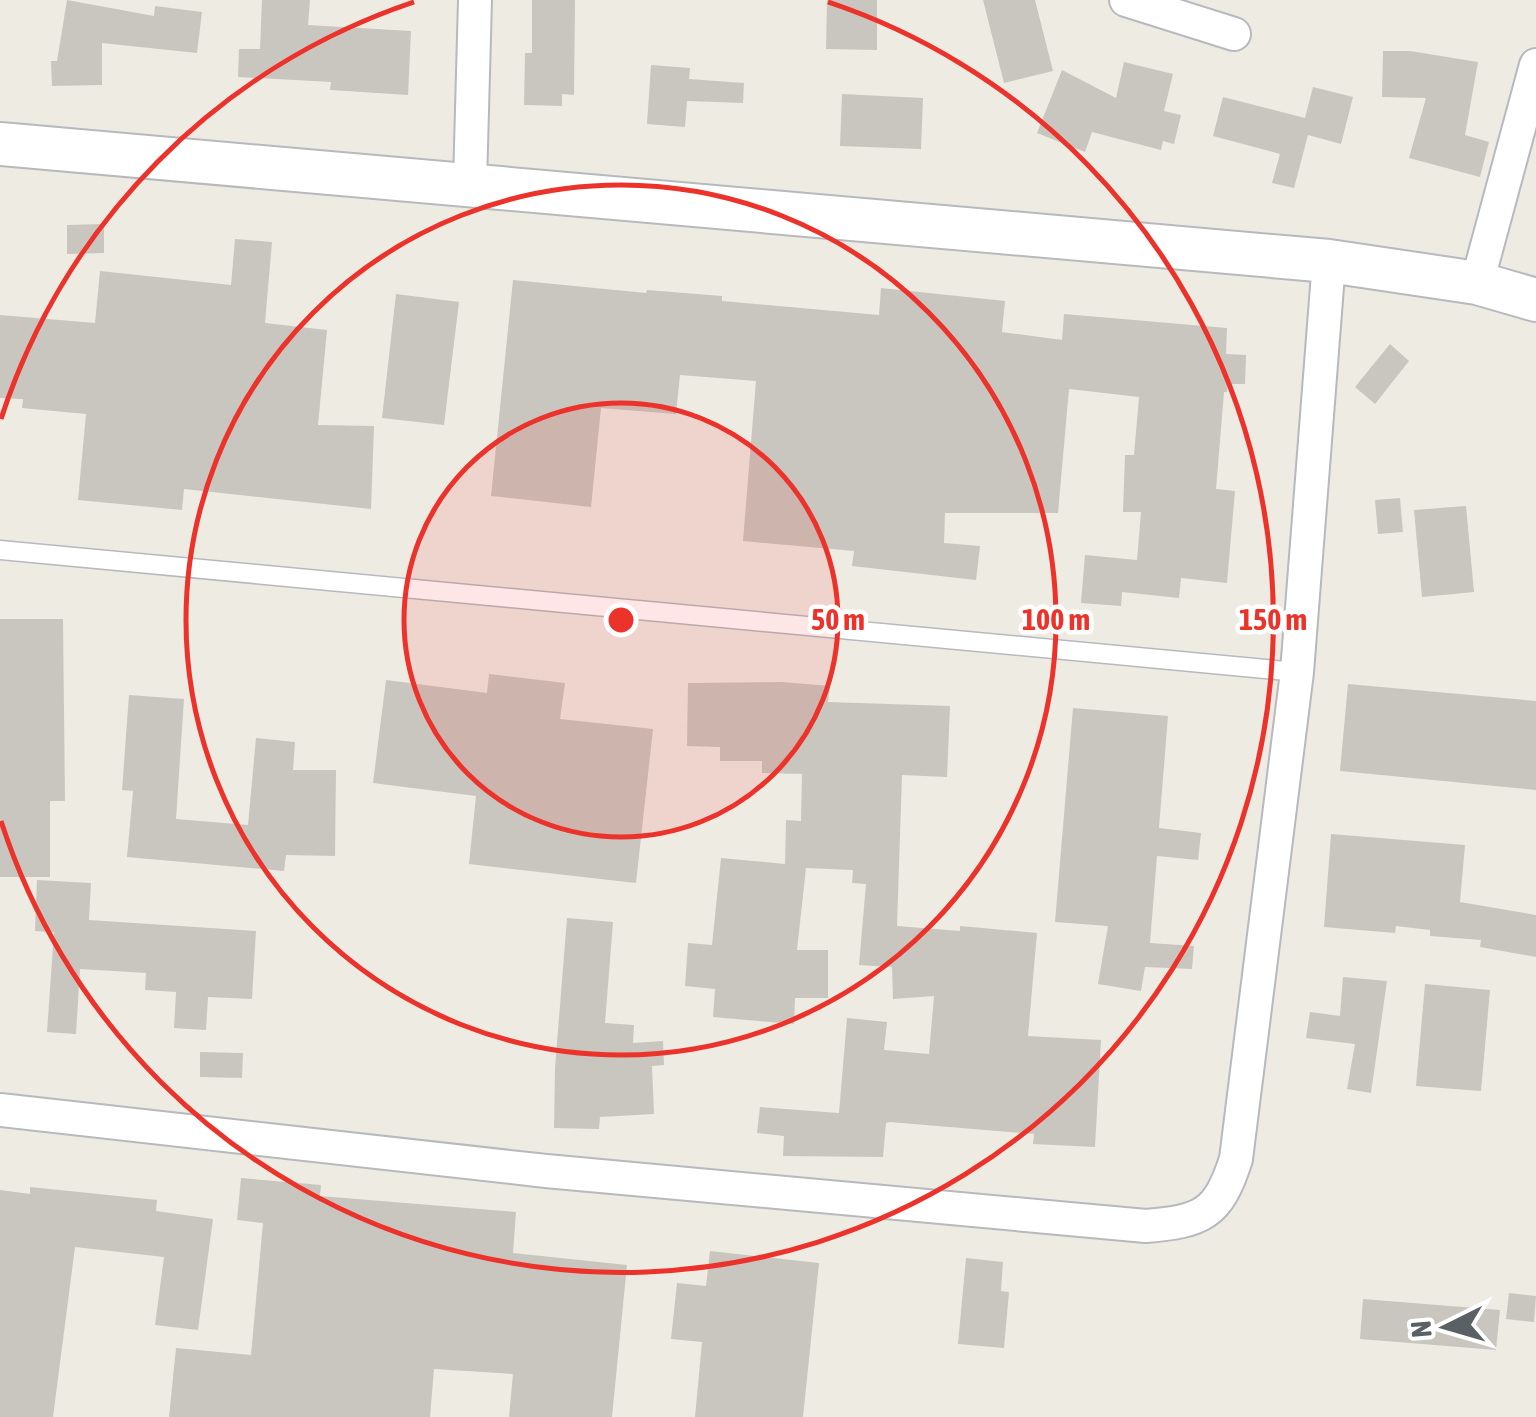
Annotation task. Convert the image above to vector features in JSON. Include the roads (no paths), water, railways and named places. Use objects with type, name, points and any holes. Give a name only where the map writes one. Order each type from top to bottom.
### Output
[{"type":"street","points":[[470,183],[475,0]]},
{"type":"street","points":[[1126,0],[1234,34]]},
{"type":"street","points":[[1477,282],[1536,65]]},
{"type":"street","points":[[0,144],[1329,261],[1477,282],[1536,300]]},
{"type":"street","points":[[0,1110],[546,1172],[1146,1226],[1179,1223],[1208,1212],[1226,1191],[1236,1160],[1297,672],[1329,261]]},
{"type":"lane","points":[[0,550],[1297,672]]}]
